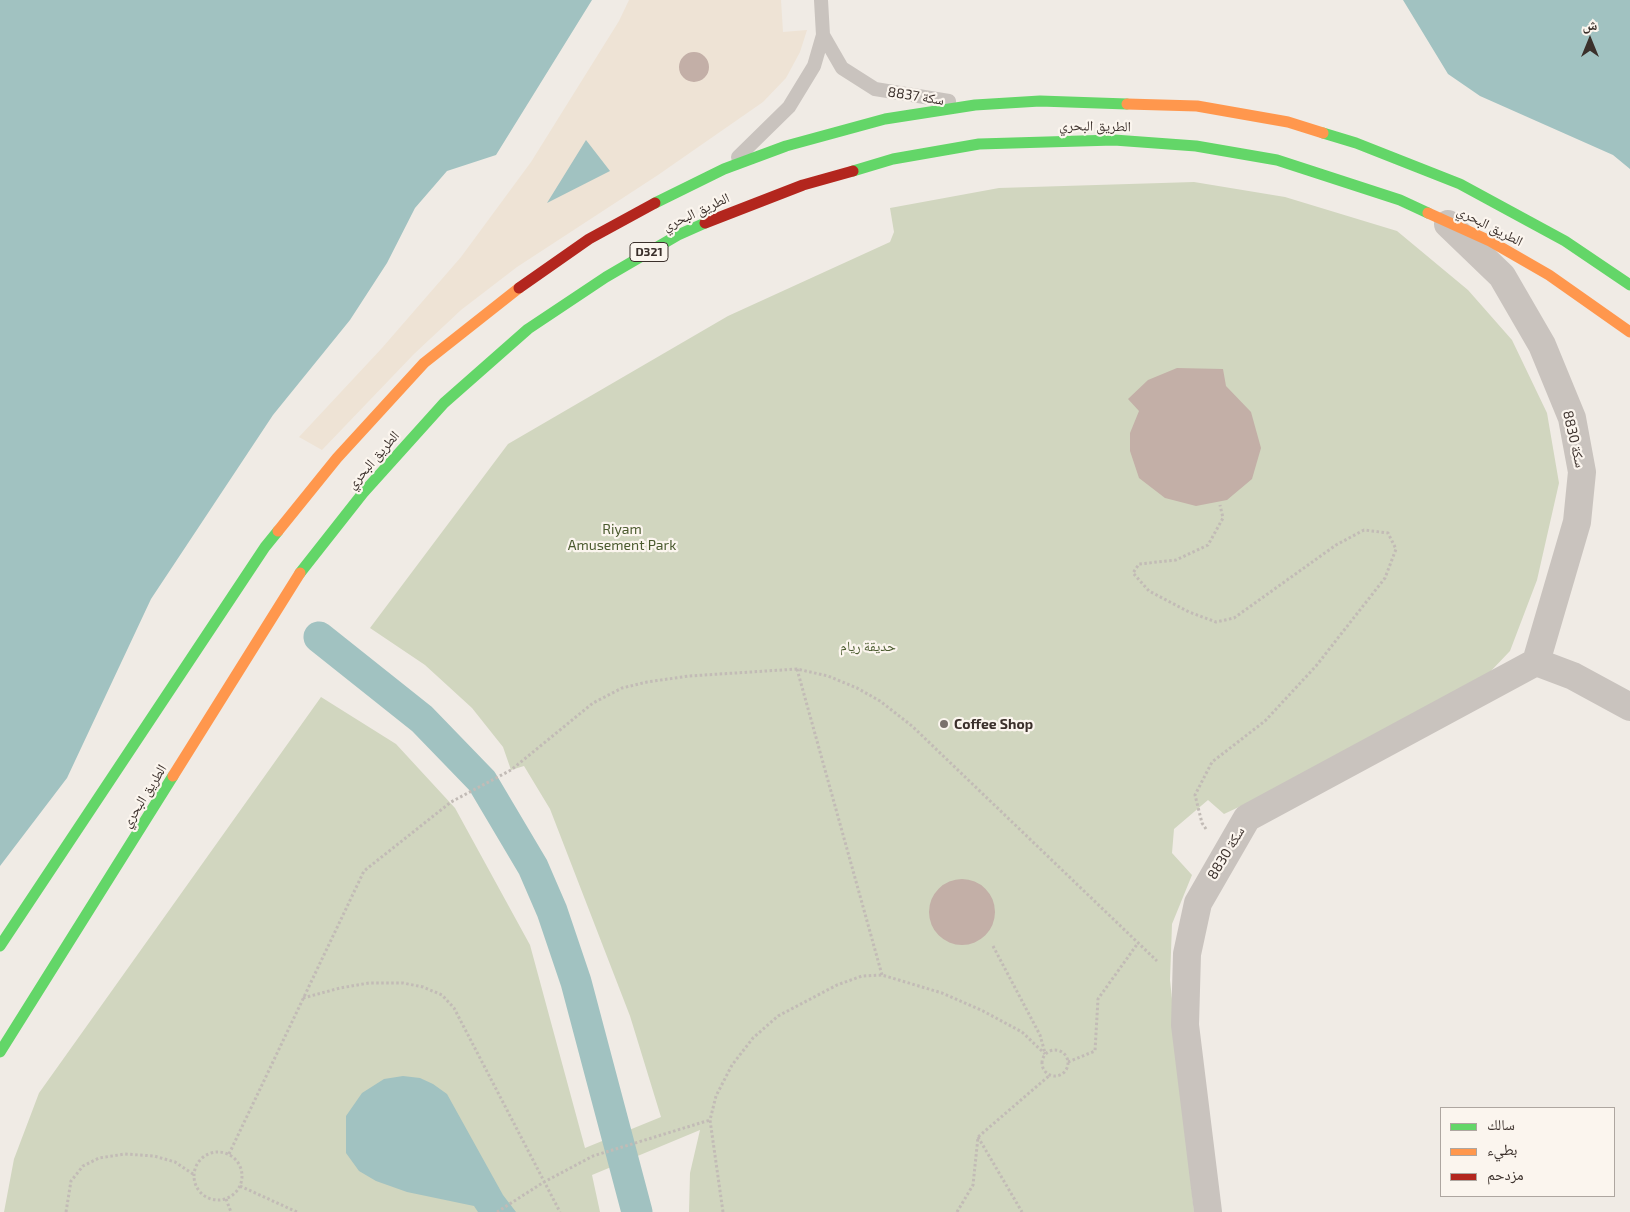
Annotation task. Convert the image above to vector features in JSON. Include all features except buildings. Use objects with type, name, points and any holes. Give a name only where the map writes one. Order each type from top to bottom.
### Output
[{"type":"main road","name":"الطريق البحري","points":[[0,946],[265,546],[337,458],[424,363],[503,299],[589,239],[666,197],[724,170],[786,146],[885,119],[975,105],[1040,101],[1197,106],[1288,122],[1356,144],[1460,184],[1565,241],[1630,285]]},
{"type":"main road","name":"الطريق البحري","points":[[0,1052],[301,572],[363,493],[444,403],[528,329],[606,277],[670,239],[731,211],[803,185],[893,160],[979,144],[1114,140],[1196,146],[1277,160],[1400,200],[1490,241],[1548,275],[1630,332]]},
{"type":"street","name":"سكة 8830","points":[[1208,1212],[1185,1025],[1187,954],[1198,903],[1247,818],[1536,662],[1577,522],[1582,472],[1572,418],[1542,345],[1502,276],[1443,219]]},
{"type":"street","points":[[1536,662],[1572,676],[1630,707]]},
{"type":"lane","name":"سكة 8837","points":[[724,170],[789,107],[814,66],[823,35],[821,0]]},
{"type":"lane","name":"سكة 8837","points":[[823,35],[842,68],[875,89],[975,105]]},
{"type":"path","points":[[1220,505],[1223,518],[1208,545],[1176,560],[1139,564],[1133,573],[1149,591],[1189,612],[1216,622],[1234,618],[1336,545],[1364,530],[1388,532],[1396,549],[1385,578],[1316,666],[1265,721],[1212,762],[1195,795],[1202,824],[1225,854]]},
{"type":"path","points":[[797,669],[882,975]]},
{"type":"path","points":[[229,1154],[364,870],[451,802],[511,770],[594,703],[622,688],[688,676],[797,669],[828,676],[857,688],[880,701],[906,721],[1186,989]]},
{"type":"path","points":[[1068,1062],[1095,1051],[1098,999],[1138,943]]},
{"type":"path","points":[[994,946],[1040,1035],[1045,1054]]},
{"type":"path","points":[[723,1212],[710,1120],[716,1096],[732,1065],[753,1038],[778,1016],[845,982],[862,976],[882,975],[942,993],[983,1011],[1022,1032],[1045,1054]]},
{"type":"path","points":[[303,998],[340,988],[369,983],[403,983],[423,987],[442,995],[454,1008],[560,1212]]},
{"type":"path","points":[[1054,1049],[1059,1050],[1067,1057],[1068,1062],[1064,1072],[1060,1075],[1046,1073],[1041,1063],[1045,1054],[1054,1049]]},
{"type":"path","points":[[957,1212],[973,1185],[978,1137],[1050,1075]]},
{"type":"path","points":[[497,1212],[544,1182],[592,1156],[697,1122],[710,1120]]},
{"type":"path","points":[[978,1137],[1022,1212]]},
{"type":"path","points":[[210,1152],[229,1154],[241,1168],[242,1177],[240,1186],[234,1194],[216,1200],[207,1198],[200,1192],[195,1184],[194,1174],[196,1165],[210,1152]]},
{"type":"path","points":[[66,1212],[71,1181],[83,1166],[99,1158],[125,1154],[154,1156],[175,1162],[194,1174]]},
{"type":"path","points":[[240,1186],[297,1212]]},
{"type":"path","points":[[226,1198],[231,1212]]},
{"type":"green space","name":"حديقة ريام","points":[[1194,182],[1285,197],[1397,231],[1468,290],[1512,340],[1547,413],[1559,483],[1537,580],[1510,651],[1489,673],[1277,789],[1224,814],[1208,800],[1174,829],[1172,853],[1192,875],[1172,924],[1170,980],[1194,1212],[689,1212],[690,1173],[700,1130],[592,1175],[600,1212],[4,1212],[14,1159],[39,1093],[321,697],[396,744],[455,808],[530,945],[585,1148],[661,1117],[630,1016],[550,809],[524,766],[511,770],[503,747],[472,708],[425,665],[370,628],[508,444],[728,316],[890,242],[894,232],[890,208],[999,188]]},
{"type":"shaded area","points":[[629,0],[781,0],[783,32],[807,30],[800,52],[786,78],[763,102],[658,175],[517,267],[461,310],[414,354],[322,450],[299,437],[382,348],[461,257],[531,162],[619,21]]},
{"type":"water","points":[[0,0],[592,0],[496,155],[447,171],[415,208],[387,263],[350,320],[273,415],[151,599],[67,778],[0,866]]},
{"type":"water","points":[[1403,0],[1630,0],[1630,169],[1613,155],[1480,96],[1448,74]]},
{"type":"water","points":[[586,140],[610,171],[547,203]]},
{"type":"water","points":[[403,1076],[420,1078],[447,1094],[503,1195],[516,1212],[478,1212],[474,1206],[407,1192],[376,1181],[359,1171],[346,1153],[346,1116],[362,1093],[384,1079]]},
{"type":"waterway","points":[[319,637],[422,719],[482,781],[533,867],[552,911],[576,982],[637,1212]]},
{"type":"traffic: fast","points":[[655,203],[724,169],[786,146],[885,119],[975,105],[1040,101],[1127,104]]},
{"type":"traffic: fast","points":[[1323,133],[1356,143],[1460,184],[1565,241],[1630,285]]},
{"type":"traffic: fast","points":[[853,171],[893,159],[979,144],[1114,140],[1196,146],[1277,160],[1400,200],[1428,213]]},
{"type":"traffic: fast","points":[[300,573],[363,493],[444,403],[528,329],[606,277],[678,235],[705,223]]},
{"type":"traffic: fast","points":[[0,946],[265,547],[278,531]]},
{"type":"traffic: fast","points":[[0,1052],[173,776]]},
{"type":"traffic: slow","points":[[1127,104],[1197,106],[1288,122],[1323,133]]},
{"type":"traffic: slow","points":[[1428,213],[1490,241],[1549,275],[1630,332]]},
{"type":"traffic: slow","points":[[278,531],[337,458],[424,363],[519,288]]},
{"type":"traffic: slow","points":[[173,776],[300,573]]},
{"type":"traffic: jam","points":[[705,223],[803,185],[853,171]]},
{"type":"traffic: jam","points":[[519,288],[589,239],[655,203]]},
{"type":"place","name":"Coffee Shop","points":[[944,724]]},
{"type":"park label","name":"Riyam Amusement Park","points":[[622,538]]}]
